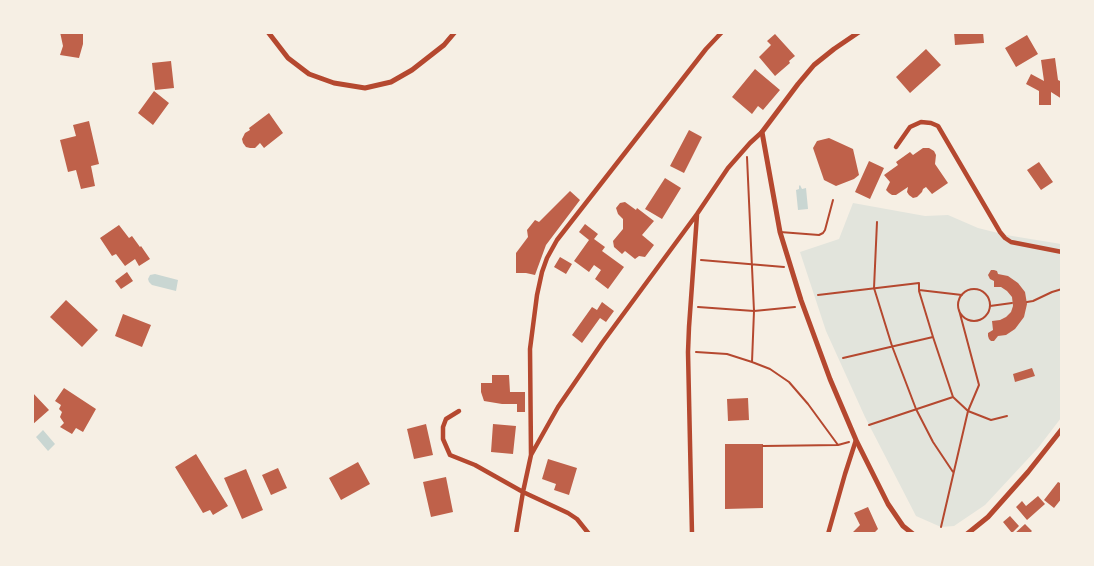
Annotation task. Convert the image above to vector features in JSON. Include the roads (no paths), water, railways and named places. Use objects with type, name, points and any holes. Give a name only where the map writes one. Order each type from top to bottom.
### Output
[{"type":"street","points":[[268,32],[288,58],[309,74],[334,83],[365,88],[391,82],[412,70],[444,44],[455,32]]},
{"type":"street","points":[[516,534],[531,455],[530,349],[537,295],[547,258],[557,240],[706,49],[722,32]]},
{"type":"street","points":[[531,455],[558,406],[602,342],[697,214],[728,168],[762,132],[814,66],[859,32]]},
{"type":"street","points":[[896,147],[910,127],[922,122],[938,126],[1005,238],[1011,242],[1062,252]]},
{"type":"street","points":[[762,132],[780,232],[803,306],[830,379],[856,440],[888,504],[903,526],[913,534]]},
{"type":"street","points":[[692,534],[688,352],[697,214]]},
{"type":"street","points":[[459,411],[446,419],[442,427],[443,439],[450,455],[475,465],[523,492],[568,512],[577,519],[589,534]]},
{"type":"street","points":[[967,534],[988,517],[1028,472],[1062,429]]},
{"type":"street","points":[[828,534],[844,474],[856,440]]},
{"type":"lane","points":[[780,232],[819,235],[823,233],[833,200]]}]
